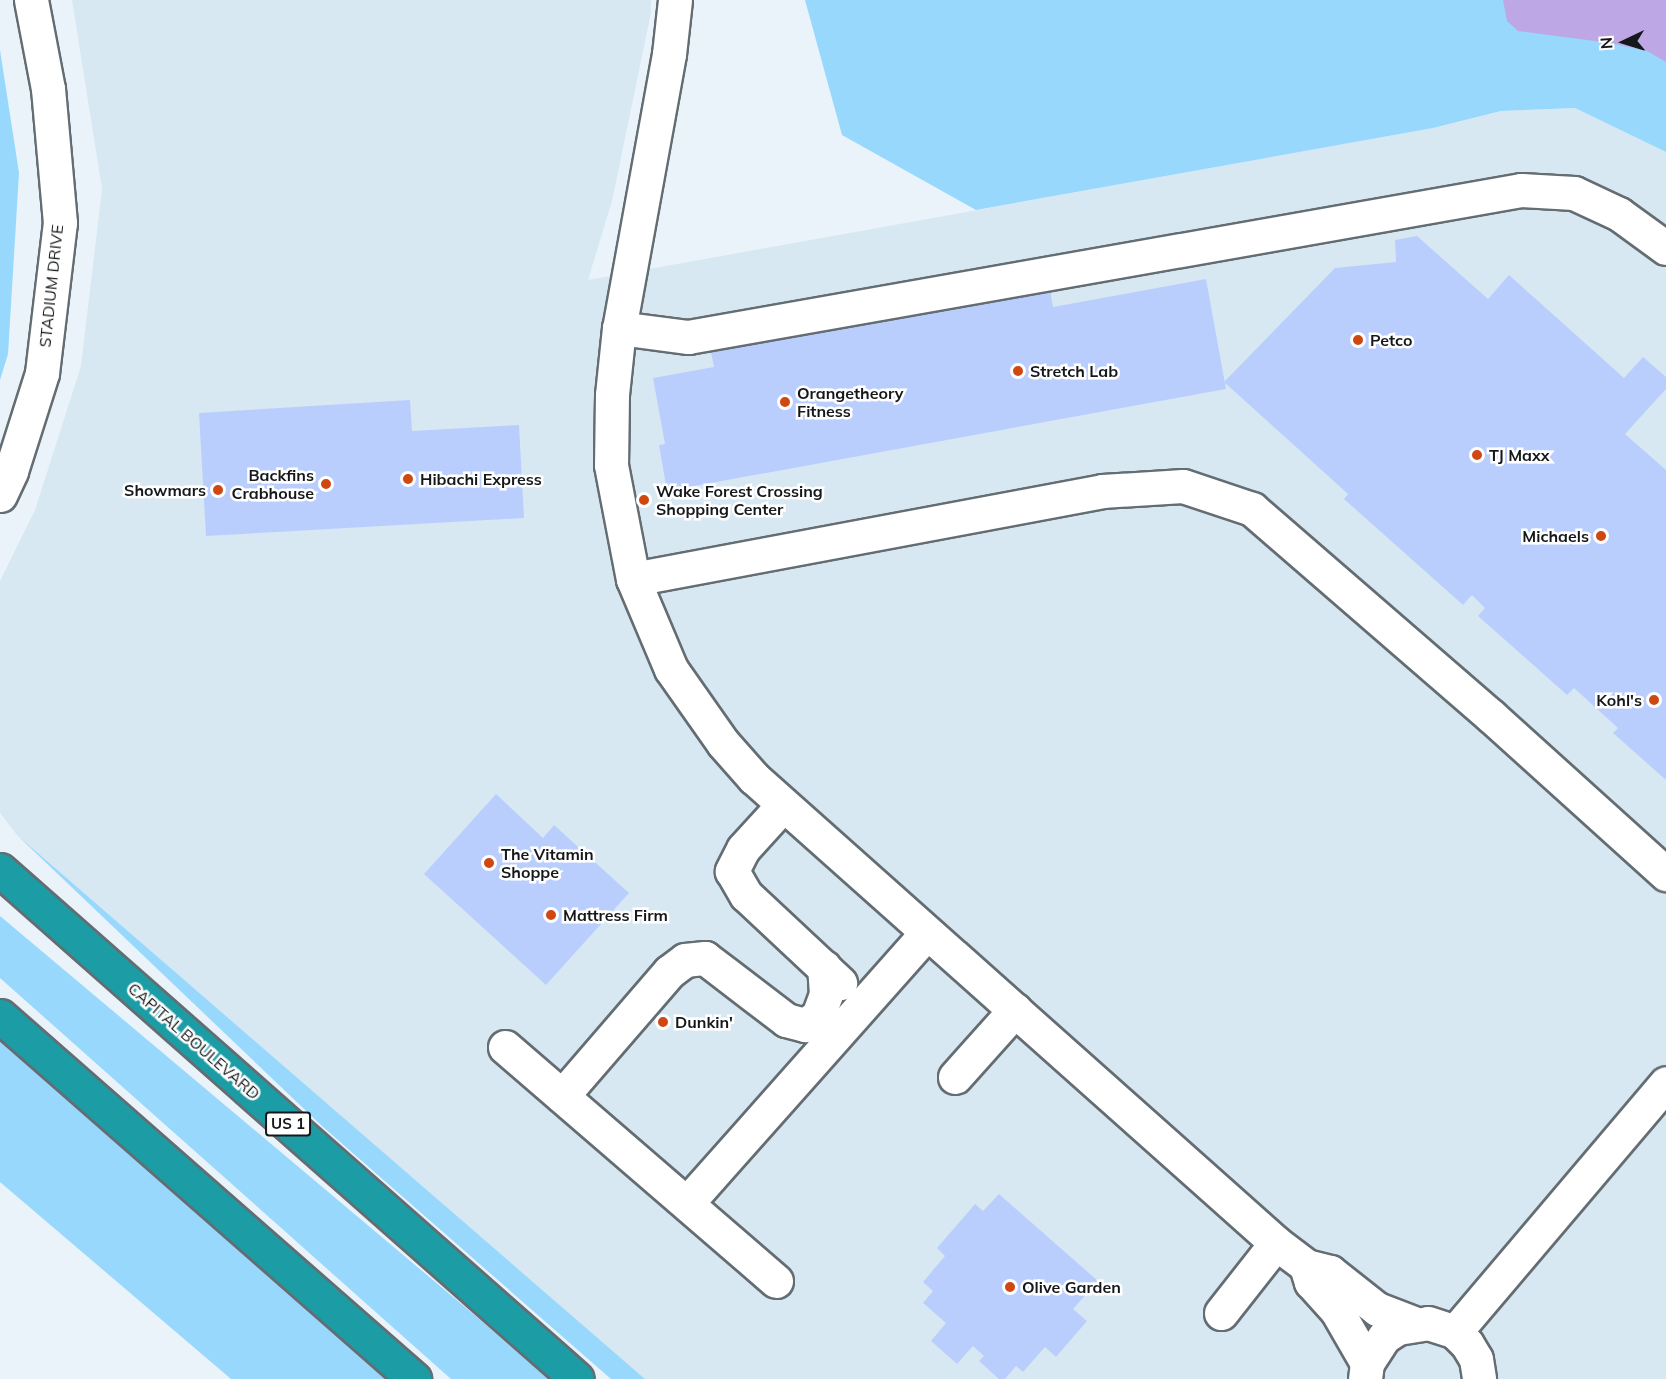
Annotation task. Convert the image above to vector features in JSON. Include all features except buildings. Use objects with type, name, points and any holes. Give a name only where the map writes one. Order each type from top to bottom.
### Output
[{"type":"highway","name":"CAPITAL BOULEVARD","points":[[0,870],[577,1379]]},
{"type":"highway","points":[[0,1016],[414,1379]]},
{"type":"street","name":"STADIUM DRIVE","points":[[0,495],[11,471],[42,373],[60,223],[48,89],[31,0]]},
{"type":"street","points":[[675,0],[669,54],[619,328],[612,395],[611,465],[633,579],[671,669],[723,743],[783,805],[1276,1243],[1306,1266],[1330,1272],[1377,1309],[1413,1323],[1428,1323],[1455,1332],[1476,1359],[1479,1379]]},
{"type":"street","points":[[619,328],[688,337],[1521,190],[1574,193],[1619,214],[1666,248]]},
{"type":"street","points":[[633,579],[1102,491],[1183,486],[1252,509],[1491,716],[1666,874]]},
{"type":"street","points":[[783,805],[743,849],[732,871],[746,895],[863,1004]]},
{"type":"street","points":[[687,1203],[927,933]]},
{"type":"street","points":[[562,1096],[669,972],[685,960],[705,957],[786,1020],[805,1025],[818,1016],[826,994],[824,967]]},
{"type":"street","points":[[955,1077],[1015,1010]]},
{"type":"street","points":[[506,1047],[776,1281]]},
{"type":"street","points":[[1455,1332],[1666,1083]]},
{"type":"street","points":[[1221,1313],[1276,1243]]},
{"type":"street","points":[[1306,1266],[1311,1282],[1337,1311],[1366,1371]]},
{"type":"street","points":[[1366,1371],[1384,1337],[1413,1323]]},
{"type":"shaded area","points":[[72,0],[651,0],[651,13],[612,201],[588,280],[1433,128],[1501,111],[1575,108],[1666,152],[1666,1379],[645,1379],[17,835],[0,813],[0,581],[35,510],[81,366],[102,189]]},
{"type":"shaded area","points":[[805,0],[1666,0],[1666,152],[1575,108],[1501,111],[1433,128],[976,210],[842,135]]},
{"type":"shaded area","points":[[1503,0],[1666,0],[1666,62],[1647,51],[1610,43],[1518,31],[1507,21]]},
{"type":"shaded area","points":[[0,50],[19,173],[8,354],[0,380]]},
{"type":"shaded area","points":[[17,835],[645,1379],[611,1379],[323,1127]]},
{"type":"shaded area","points":[[0,916],[548,1379],[451,1379],[0,978]]},
{"type":"shaded area","points":[[0,1034],[387,1379],[231,1379],[0,1182]]},
{"type":"place","name":"Petco","points":[[1358,340]]},
{"type":"place","name":"Stretch Lab","points":[[1018,371]]},
{"type":"place","name":"Orangetheory Fitness","points":[[785,402]]},
{"type":"place","name":"TJ Maxx","points":[[1477,455]]},
{"type":"place","name":"Hibachi Express","points":[[408,479]]},
{"type":"place","name":"Backfins Crabhouse","points":[[326,484]]},
{"type":"place","name":"Showmars","points":[[218,490]]},
{"type":"place","name":"Wake Forest Crossing Shopping Center","points":[[644,500]]},
{"type":"place","name":"Michaels","points":[[1601,536]]},
{"type":"place","name":"Kohl's","points":[[1654,700]]},
{"type":"place","name":"The Vitamin Shoppe","points":[[489,863]]},
{"type":"place","name":"Mattress Firm","points":[[551,915]]},
{"type":"place","name":"Dunkin'","points":[[663,1022]]},
{"type":"place","name":"Olive Garden","points":[[1010,1287]]}]
